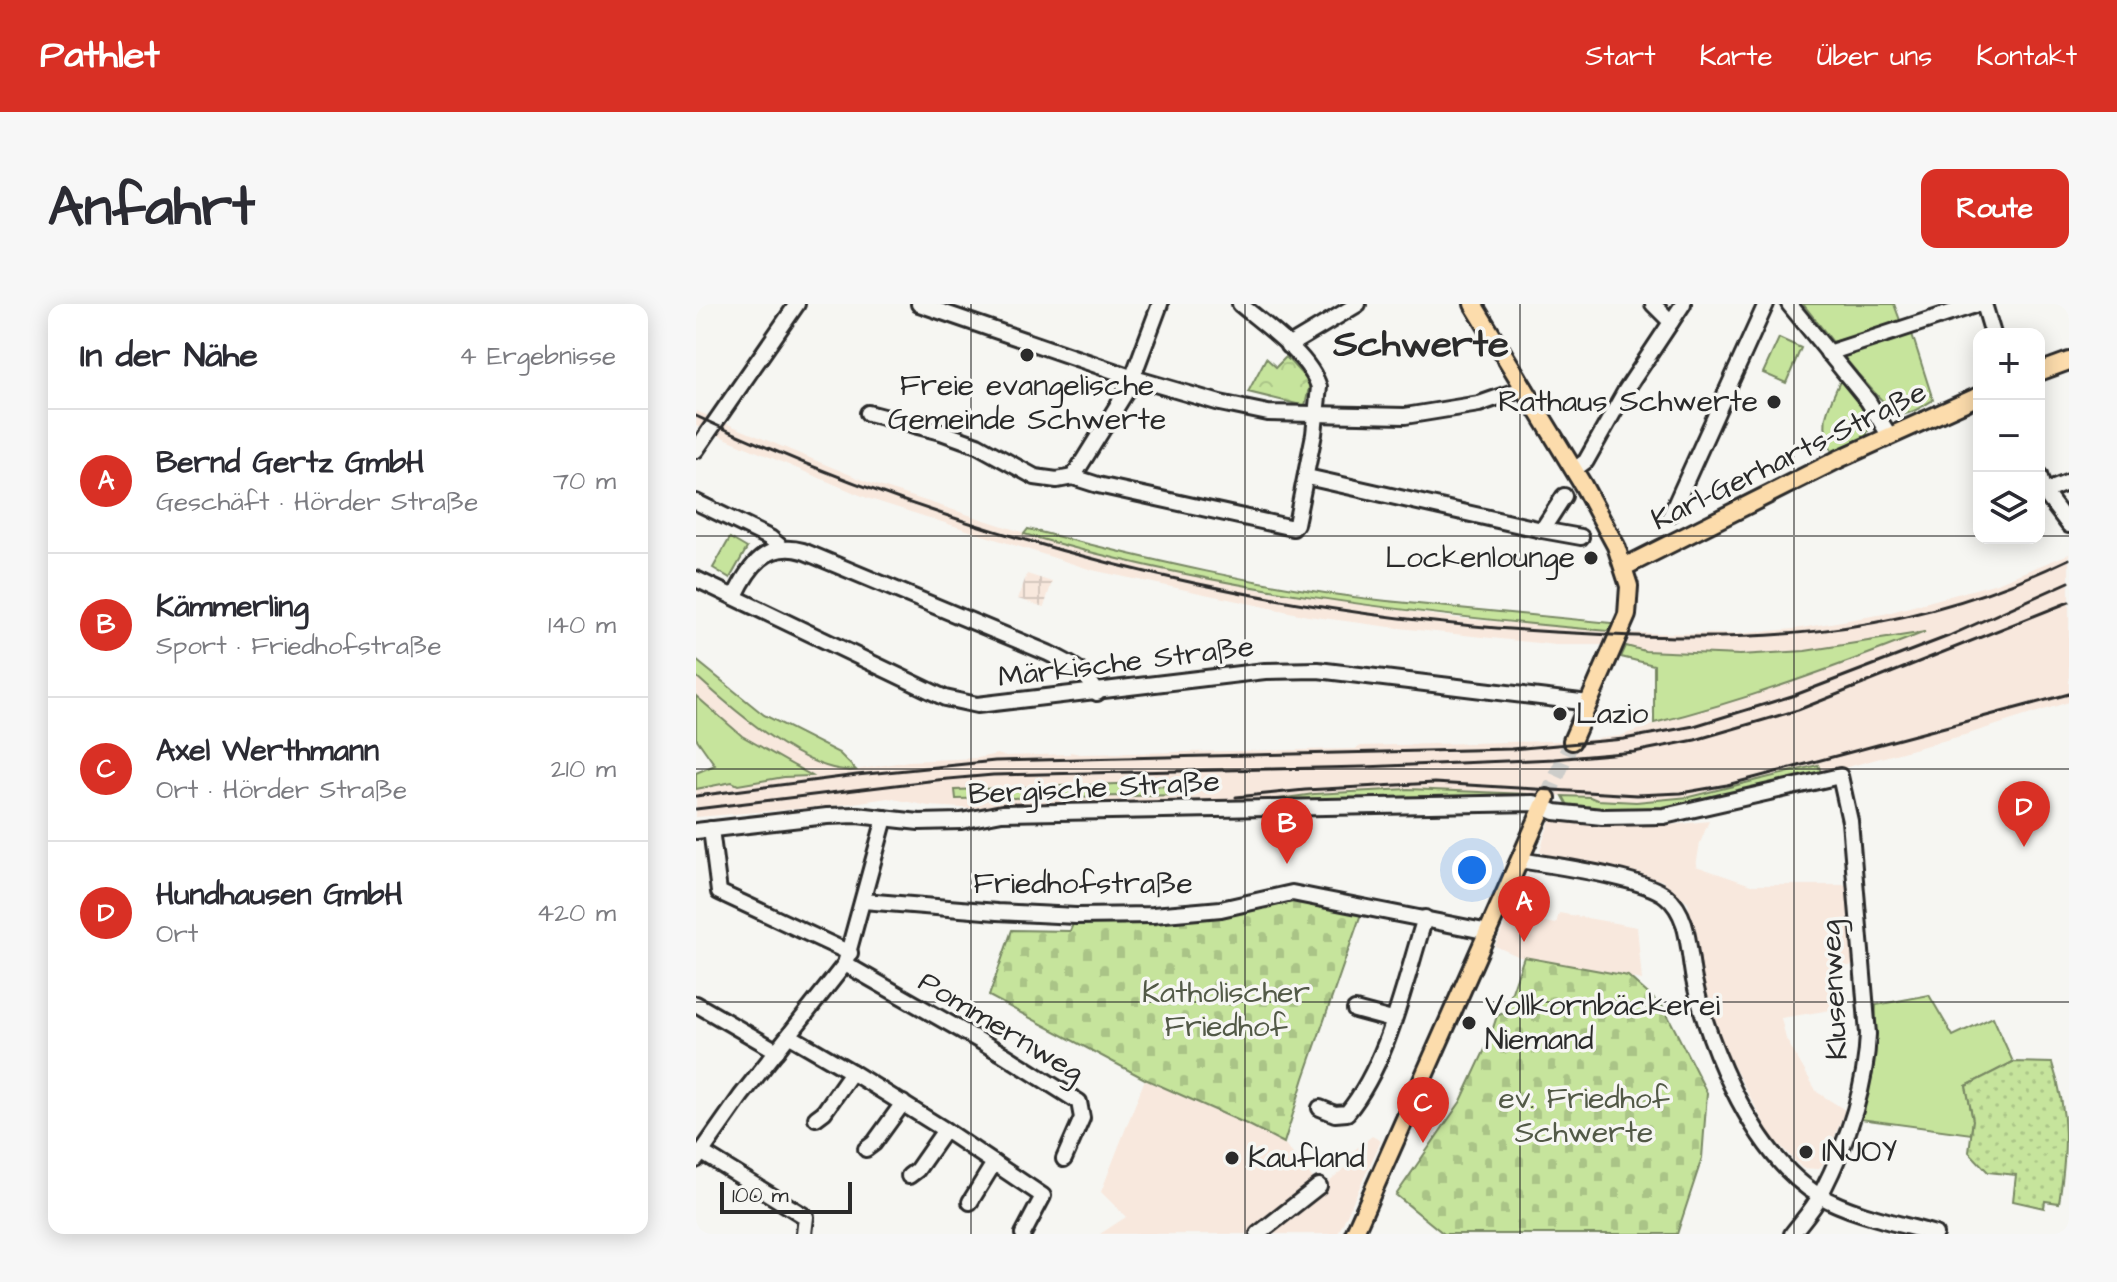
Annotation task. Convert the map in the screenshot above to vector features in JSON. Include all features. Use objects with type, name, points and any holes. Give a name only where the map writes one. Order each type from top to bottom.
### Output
[{"type":"main road","points":[[1473,304],[1574,470],[1616,546],[1629,586],[1627,615],[1572,741]]},
{"type":"main road","points":[[2045,370],[2069,361]]},
{"type":"main road","name":"Karl-Gerharts-Straße","points":[[1624,567],[1889,435],[1973,399]]},
{"type":"main road","points":[[1354,1234],[1545,802]]},
{"type":"street","points":[[696,450],[797,304]]},
{"type":"street","points":[[919,304],[1134,378],[1220,403],[1268,413],[1405,416],[1479,404],[1525,388]]},
{"type":"street","points":[[1073,477],[1134,378],[1160,304]]},
{"type":"street","points":[[868,413],[977,445],[1035,477],[1057,480],[1073,477],[1288,528],[1296,524],[1307,477],[1319,387],[1315,375],[1288,346],[1240,304]]},
{"type":"street","points":[[1288,346],[1358,304]]},
{"type":"street","points":[[1653,304],[1671,322]]},
{"type":"street","points":[[1574,470],[1586,461],[1626,390],[1683,304]]},
{"type":"street","points":[[1671,514],[1766,304]]},
{"type":"street","points":[[1828,353],[1981,304],[1991,328]]},
{"type":"street","points":[[1758,322],[1779,306],[1791,306],[1868,401],[1889,435]]},
{"type":"street","points":[[1307,477],[1581,537]]},
{"type":"street","points":[[2045,492],[2069,482]]},
{"type":"street","points":[[2045,493],[2069,525]]},
{"type":"street","points":[[1542,530],[1564,496]]},
{"type":"street","points":[[696,502],[770,538],[782,548],[803,551],[1048,653],[1082,672],[1090,679],[1097,693]]},
{"type":"street","points":[[735,596],[757,561],[782,548]]},
{"type":"street","name":"Märkische Straße","points":[[696,579],[959,703],[991,705],[1265,671],[1318,670],[1589,703]]},
{"type":"street","name":"Bergische Straße","points":[[704,830],[827,816],[919,822],[961,821],[1002,813],[1545,802],[1555,812],[1602,817],[1664,816],[1840,776]]},
{"type":"street","name":"Klusenweg","points":[[1792,1234],[1820,1196],[1848,1127],[1867,1058],[1868,1034],[1850,821],[1840,776]]},
{"type":"street","points":[[804,1234],[806,1217],[698,1156],[848,958],[885,818]]},
{"type":"street","name":"Pommernweg","points":[[704,830],[719,892],[848,958],[1079,1102],[1082,1118],[1064,1159]]},
{"type":"street","points":[[1520,860],[1635,882],[1659,891],[1674,903],[1681,912],[1697,994],[1727,1073],[1764,1140],[1781,1161],[1820,1196],[1935,1234]]},
{"type":"street","name":"Friedhofstraße","points":[[863,901],[1076,916],[1153,915],[1221,909],[1292,893],[1489,932]]},
{"type":"street","points":[[1320,1108],[1335,1114],[1347,1113],[1373,1071],[1425,918]]},
{"type":"street","points":[[696,1004],[777,1051]]},
{"type":"street","points":[[1355,1010],[1392,1020]]},
{"type":"street","points":[[790,1036],[903,1103],[994,1163],[1044,1190],[1023,1234]]},
{"type":"street","points":[[816,1118],[824,1112],[852,1072]]},
{"type":"street","points":[[866,1149],[874,1143],[903,1103]]},
{"type":"street","points":[[909,1176],[917,1170],[945,1130]]},
{"type":"street","points":[[970,1202],[994,1163]]},
{"type":"street","points":[[1260,1234],[1319,1186]]},
{"type":"shaded area","points":[[696,411],[870,483],[1062,545],[1261,590],[1455,618],[1609,631],[1603,645],[1556,645],[1390,627],[1308,616],[1092,570],[867,498],[696,426]]},
{"type":"shaded area","points":[[2069,554],[2069,702],[1968,734],[1822,774],[1818,765],[1689,797],[1636,802],[1408,789],[1314,794],[1243,804],[997,810],[929,806],[888,798],[832,806],[696,817],[696,789],[732,782],[739,785],[810,775],[742,736],[706,707],[696,696],[696,676],[726,704],[856,770],[908,761],[978,758],[997,754],[1355,749],[1361,746],[1586,740],[1620,736],[1921,633],[1805,651],[1740,655],[1645,651],[1626,646],[1632,633],[1736,634],[1795,629],[1884,614],[1997,583]]},
{"type":"shaded area","points":[[1027,574],[1052,582],[1044,607],[1018,599]]},
{"type":"shaded area","points":[[1551,817],[1659,826],[1709,821],[1700,843],[1696,866],[1751,885],[1850,885],[1856,965],[1833,968],[1837,1009],[1781,1018],[1786,1039],[1817,1092],[1845,1110],[1825,1162],[1818,1169],[1802,1168],[1771,1136],[1721,1043],[1705,993],[1688,903],[1661,880],[1545,857],[1540,850]]},
{"type":"shaded area","points":[[1512,908],[1540,921],[1556,924],[1559,913],[1637,927],[1642,980],[1520,957],[1495,946]]},
{"type":"shaded area","points":[[1145,1079],[1284,1143],[1316,1182],[1254,1234],[1100,1234],[1126,1217],[1101,1192]]},
{"type":"shaded area","points":[[1372,1136],[1381,1141],[1338,1234],[1265,1234],[1352,1162],[1347,1156]]},
{"type":"green space","points":[[1803,304],[1894,304],[1901,323],[1833,342]]},
{"type":"green space","points":[[1912,334],[1933,400],[1904,414],[1881,399],[1843,356]]},
{"type":"green space","points":[[1779,338],[1801,348],[1786,383],[1763,373]]},
{"type":"green space","points":[[1286,357],[1310,383],[1305,406],[1248,392],[1266,358],[1276,367]]},
{"type":"green space","points":[[1841,379],[1865,414],[1868,429],[1866,436],[1832,452],[1825,422]]},
{"type":"green space","points":[[1028,529],[1162,562],[1296,588],[1387,601],[1612,623],[1609,631],[1461,617],[1314,597],[1096,554],[1024,534]]},
{"type":"green space","points":[[730,538],[747,548],[730,578],[713,568]]},
{"type":"green space","points":[[1925,632],[1791,682],[1654,723],[1654,665],[1621,657],[1626,646],[1645,651],[1740,655],[1805,651]]},
{"type":"green space","points":[[696,660],[764,715],[839,753],[856,770],[837,769],[816,762],[771,737],[696,676]]},
{"type":"green space","points":[[696,696],[742,736],[812,776],[738,785],[732,782],[696,789],[696,773],[715,765],[696,738]]},
{"type":"green space","points":[[1818,765],[1822,774],[1689,808],[1646,812],[1570,809],[1563,796],[1636,802],[1689,797]]},
{"type":"green space","points":[[1144,783],[1149,786],[1186,787],[1186,795],[956,799],[955,790]]},
{"type":"green space","points":[[1408,789],[1526,794],[1243,804],[1314,794]]},
{"type":"green space","name":"Katholischer Friedhof","points":[[1301,899],[1362,911],[1284,1143],[1145,1079],[989,996],[1012,930],[1070,931],[1073,924],[1188,918]]},
{"type":"green space","name":"ev. Friedhof Schwerte","points":[[1524,957],[1628,976],[1664,1008],[1707,1093],[1702,1158],[1677,1234],[1444,1234],[1396,1195],[1461,1101],[1497,1016],[1505,1012]]},
{"type":"green space","points":[[1929,995],[1953,1036],[1993,1017],[2013,1062],[1966,1086],[1973,1120],[1971,1134],[1860,1119],[1873,1073],[1876,1005]]},
{"type":"green space","points":[[2013,1062],[2052,1063],[2058,1082],[2064,1116],[2064,1166],[2059,1203],[2045,1201],[2044,1208],[2013,1201],[2016,1175],[1988,1172],[1969,1152],[1973,1120],[1966,1086]]},
{"type":"tunnel","points":[[1547,798],[1572,741]]},
{"type":"railway","points":[[696,416],[902,500],[1008,535],[1223,589],[1333,609],[1443,623],[1554,632],[1689,637],[1817,631],[1879,622],[1942,607],[2005,587],[2069,559]]},
{"type":"railway","points":[[696,796],[995,761],[1511,749],[1624,739],[1694,726],[1795,695],[1949,636],[2069,582]]},
{"type":"railway","points":[[696,809],[993,775],[1364,767],[1554,759],[1634,752],[1695,740],[1798,710],[2069,602]]},
{"type":"railway","points":[[1236,797],[1434,783],[1637,795],[1681,793],[1727,785],[2069,694]]},
{"type":"place","name":"Freie evangelische Gemeinde Schwerte","points":[[1027,355]]},
{"type":"place","name":"Rathaus Schwerte","points":[[1774,402]]},
{"type":"place","name":"Lockenlounge","points":[[1591,558]]},
{"type":"place","name":"Lazio","points":[[1560,714]]},
{"type":"place","name":"Hundhausen GmbH","points":[[2024,847]]},
{"type":"place","name":"Kämmerling","points":[[1287,864]]},
{"type":"place","name":"Bernd Gertz GmbH","points":[[1524,942]]},
{"type":"place","name":"Vollkornbäckerei Niemand","points":[[1469,1023]]},
{"type":"place","name":"Axel Werthmann","points":[[1423,1143]]},
{"type":"place","name":"INJOY","points":[[1806,1152]]},
{"type":"place","name":"Kaufland","points":[[1232,1158]]},
{"type":"district","name":"Schwerte","points":[[1421,345]]}]
